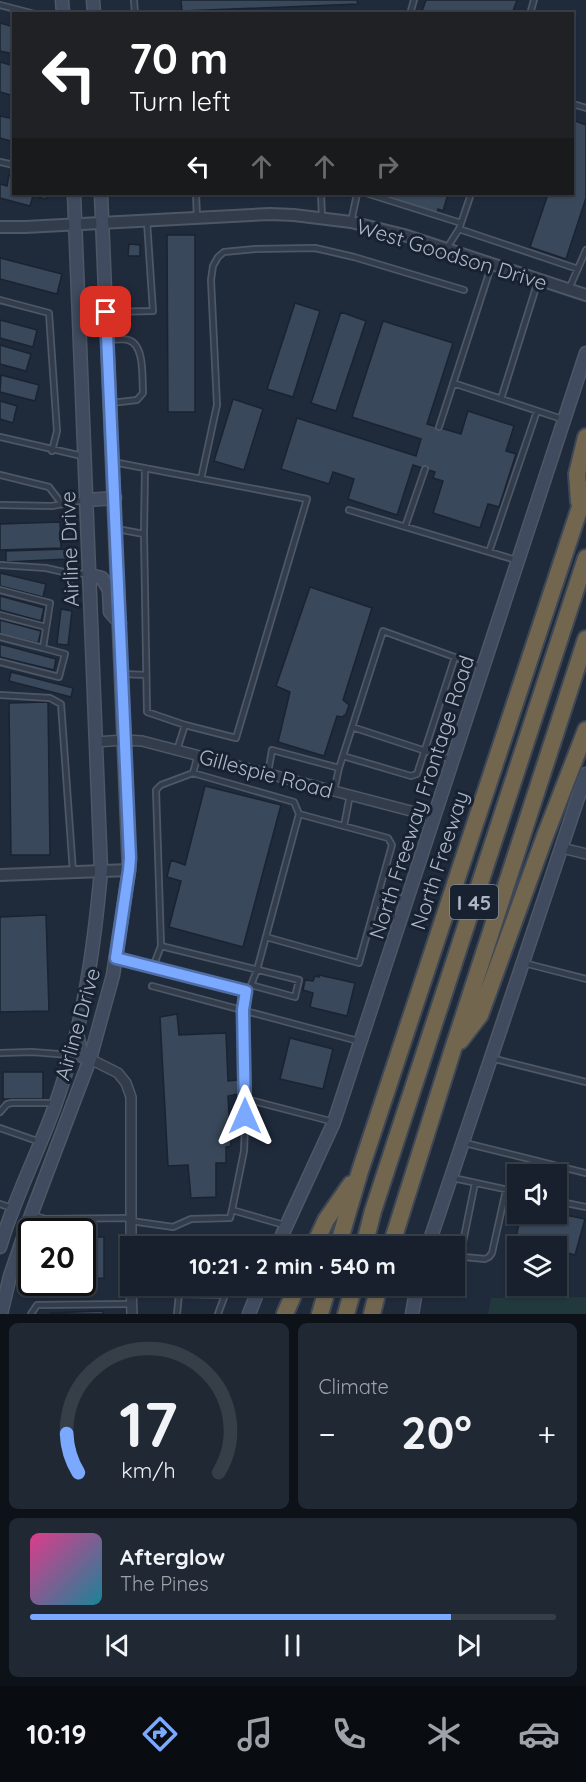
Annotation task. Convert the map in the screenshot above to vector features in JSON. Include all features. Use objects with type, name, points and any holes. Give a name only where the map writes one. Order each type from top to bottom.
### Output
[{"type":"highway","points":[[579,510],[577,474],[586,437]]},
{"type":"highway","name":"North Freeway","points":[[341,1236],[360,1171],[586,489]]},
{"type":"highway","name":"I 45","points":[[367,1236],[586,558]]},
{"type":"highway","name":"I 45","points":[[394,1236],[586,639]]},
{"type":"highway","points":[[452,1052],[480,1015],[586,730]]},
{"type":"highway","points":[[319,1236],[326,1220],[360,1171]]},
{"type":"highway","points":[[285,1314],[293,1296]]},
{"type":"highway","points":[[320,1314],[325,1296]]},
{"type":"highway","points":[[346,1314],[351,1296]]},
{"type":"highway","points":[[372,1314],[376,1296]]},
{"type":"main road","name":"Airline Drive","points":[[0,1248],[13,1209],[56,1104],[77,1032],[91,962],[101,871],[74,195]]},
{"type":"main road","name":"Airline Drive","points":[[1,1314],[10,1276],[31,1215],[90,1059],[113,975],[129,870],[101,195]]},
{"type":"main road","name":"North Freeway Frontage Road","points":[[282,1236],[334,1122],[586,353]]},
{"type":"main road","points":[[87,500],[115,498]]},
{"type":"main road","points":[[90,575],[102,578],[109,590],[110,612],[120,623]]},
{"type":"main road","points":[[431,1236],[586,774]]},
{"type":"main road","points":[[77,1032],[82,1056],[90,1059]]},
{"type":"main road","points":[[13,1209],[31,1215]]},
{"type":"main road","points":[[249,1314],[256,1296]]},
{"type":"main road","points":[[412,1314],[415,1296]]},
{"type":"street","name":"West Goodson Drive","points":[[0,227],[270,214],[322,217],[385,230],[586,295]]},
{"type":"street","name":"Gillespie Road","points":[[96,742],[142,741],[434,817]]},
{"type":"street","points":[[562,848],[586,854]]},
{"type":"street","points":[[0,875],[129,870]]},
{"type":"street","points":[[90,1059],[118,1073],[126,1083],[131,1097],[131,1236]]},
{"type":"street","points":[[131,1296],[132,1314]]},
{"type":"lane","points":[[0,5],[27,12]]},
{"type":"lane","points":[[196,195],[197,218]]},
{"type":"lane","points":[[321,195],[322,217]]},
{"type":"lane","points":[[351,222],[357,195]]},
{"type":"lane","points":[[372,195],[461,223]]},
{"type":"lane","points":[[447,249],[459,229],[471,195]]},
{"type":"lane","points":[[106,312],[153,311],[147,221]]},
{"type":"lane","points":[[459,229],[578,269]]},
{"type":"lane","points":[[201,479],[217,405],[211,280],[213,266],[224,252],[315,248],[354,257],[464,290]]},
{"type":"lane","points":[[569,290],[586,250]]},
{"type":"lane","points":[[439,428],[492,264]]},
{"type":"lane","points":[[501,399],[538,279]]},
{"type":"lane","points":[[0,300],[49,313],[57,431],[52,451]]},
{"type":"lane","points":[[108,340],[127,339],[135,342],[140,351],[143,393],[136,400],[111,403]]},
{"type":"lane","points":[[453,383],[564,420]]},
{"type":"lane","points":[[489,552],[537,411]]},
{"type":"lane","points":[[0,437],[85,457]]},
{"type":"lane","points":[[113,462],[145,468],[201,479],[307,499],[236,738],[185,725],[147,712],[145,468]]},
{"type":"lane","points":[[405,527],[425,469]]},
{"type":"lane","points":[[0,474],[49,487],[62,504]]},
{"type":"lane","points":[[0,505],[62,504],[87,500]]},
{"type":"lane","points":[[349,510],[518,561]]},
{"type":"lane","points":[[116,529],[144,534]]},
{"type":"lane","points":[[0,565],[46,568],[90,575]]},
{"type":"lane","points":[[68,573],[71,602]]},
{"type":"lane","points":[[0,590],[50,603],[43,648]]},
{"type":"lane","points":[[0,615],[46,627]]},
{"type":"lane","points":[[334,791],[339,768],[383,631],[483,668]]},
{"type":"lane","points":[[0,637],[65,654],[59,677],[0,662]]},
{"type":"lane","points":[[343,756],[414,776],[417,774],[455,657]]},
{"type":"lane","points":[[122,674],[146,675]]},
{"type":"lane","points":[[0,694],[50,698],[61,704],[73,872]]},
{"type":"lane","points":[[177,750],[185,725]]},
{"type":"lane","points":[[352,727],[453,760]]},
{"type":"lane","points":[[267,773],[272,750],[339,768]]},
{"type":"lane","points":[[193,773],[198,755]]},
{"type":"lane","points":[[31,1215],[46,1219],[131,1220],[173,1227],[191,1219],[230,1218],[244,1151],[246,1099],[243,1010],[246,991],[257,970],[299,814],[294,802],[193,773],[161,785],[156,790],[161,946],[153,968]]},
{"type":"lane","points":[[344,826],[350,795]]},
{"type":"lane","points":[[266,937],[358,963],[392,845],[388,838],[299,814]]},
{"type":"lane","points":[[376,902],[408,898]]},
{"type":"lane","points":[[376,902],[400,922]]},
{"type":"lane","points":[[161,946],[299,980],[295,997],[251,985]]},
{"type":"lane","points":[[116,958],[246,991]]},
{"type":"lane","points":[[524,963],[586,979]]},
{"type":"lane","points":[[152,986],[361,1041]]},
{"type":"lane","points":[[0,1053],[32,1052],[70,1055]]},
{"type":"lane","points":[[491,1058],[586,1082]]},
{"type":"lane","points":[[246,1099],[334,1122]]},
{"type":"lane","points":[[0,1112],[7,1104],[12,1103],[56,1104]]},
{"type":"lane","points":[[0,1128],[40,1142]]},
{"type":"lane","points":[[462,1142],[586,1173]]},
{"type":"lane","points":[[450,1177],[506,1190],[489,1257],[485,1259],[465,1258]]},
{"type":"lane","points":[[462,1236],[475,1183]]},
{"type":"lane","points":[[567,1203],[586,1207]]},
{"type":"lane","points":[[0,1204],[13,1209]]},
{"type":"lane","points":[[232,1210],[287,1226]]},
{"type":"lane","points":[[177,1314],[179,1294],[225,1295],[218,1314]]},
{"type":"lane","points":[[31,1314],[37,1305],[131,1304]]},
{"type":"green space","points":[[586,1297],[586,1314],[488,1314],[491,1298]]},
{"type":"building","points":[[181,0],[357,0],[358,4],[182,11]]},
{"type":"building","points":[[426,0],[517,0],[513,12],[422,12]]},
{"type":"building","points":[[0,23],[12,26],[12,54],[0,51]]},
{"type":"building","points":[[0,62],[12,65],[12,95],[0,92]]},
{"type":"building","points":[[0,116],[12,119],[12,141],[0,138]]},
{"type":"building","points":[[574,120],[586,125],[586,198],[566,259],[530,247],[548,195],[574,195]]},
{"type":"building","points":[[9,175],[12,176],[12,195],[48,195],[46,199],[33,196],[30,206],[0,198],[0,184],[7,186]]},
{"type":"building","points":[[380,195],[448,195],[443,211],[438,209],[437,213]]},
{"type":"building","points":[[167,235],[195,235],[195,412],[168,412]]},
{"type":"building","points":[[129,244],[140,245],[140,256],[128,256]]},
{"type":"building","points":[[0,258],[62,274],[57,294],[0,279]]},
{"type":"building","points":[[295,303],[320,311],[293,397],[267,389]]},
{"type":"building","points":[[341,312],[366,321],[336,411],[311,403]]},
{"type":"building","points":[[0,320],[37,330],[33,347],[0,338]]},
{"type":"building","points":[[383,321],[453,343],[427,424],[461,434],[468,411],[514,426],[506,451],[516,454],[499,507],[488,504],[480,528],[433,513],[443,481],[433,478],[435,472],[413,465],[397,515],[348,499],[354,479],[333,472],[329,484],[281,469],[297,418],[416,456],[421,439],[352,417]]},
{"type":"building","points":[[0,345],[31,354],[26,371],[0,364]]},
{"type":"building","points":[[1,375],[39,385],[35,401],[0,392]]},
{"type":"building","points":[[233,399],[263,409],[244,470],[214,461]]},
{"type":"building","points":[[0,401],[17,406],[13,423],[0,419]]},
{"type":"building","points":[[60,522],[61,548],[0,550],[0,524]]},
{"type":"building","points":[[67,549],[67,559],[6,562],[6,551]]},
{"type":"building","points":[[0,573],[46,584],[43,597],[0,586]]},
{"type":"building","points":[[310,587],[372,608],[343,700],[349,705],[346,714],[342,717],[337,716],[324,756],[278,742],[290,692],[276,686]]},
{"type":"building","points":[[0,596],[44,608],[41,621],[0,610]]},
{"type":"building","points":[[61,609],[72,611],[68,645],[57,644]]},
{"type":"building","points":[[0,620],[41,631],[38,643],[0,634]]},
{"type":"building","points":[[0,644],[56,659],[54,670],[0,657]]},
{"type":"building","points":[[11,672],[73,688],[71,697],[9,681]]},
{"type":"building","points":[[48,702],[50,855],[11,855],[9,703]]},
{"type":"building","points":[[205,786],[281,805],[243,947],[169,927],[181,881],[167,877],[171,860],[185,865]]},
{"type":"building","points":[[46,915],[49,1011],[0,1012],[0,917]]},
{"type":"building","points":[[319,975],[355,983],[347,1016],[310,1007],[313,993],[303,990],[305,980],[313,981],[315,976],[319,977]]},
{"type":"building","points":[[177,1014],[179,1035],[226,1033],[228,1081],[238,1080],[239,1094],[228,1096],[231,1146],[226,1147],[226,1163],[216,1163],[216,1197],[191,1198],[188,1165],[168,1166],[160,1017]]},
{"type":"building","points":[[290,1038],[333,1049],[323,1089],[280,1079]]},
{"type":"building","points":[[3,1072],[43,1072],[43,1099],[3,1099]]},
{"type":"building","points":[[567,1215],[585,1219],[575,1255],[568,1253],[567,1258],[567,1236],[516,1236],[519,1224],[567,1224]]},
{"type":"building","points":[[96,1237],[104,1237],[104,1278],[96,1278]]},
{"type":"building","points":[[103,1311],[103,1314],[50,1314],[50,1313]]},
{"type":"route","points":[[106,312],[130,858],[116,958],[246,991],[243,1010],[245,1116]]}]
